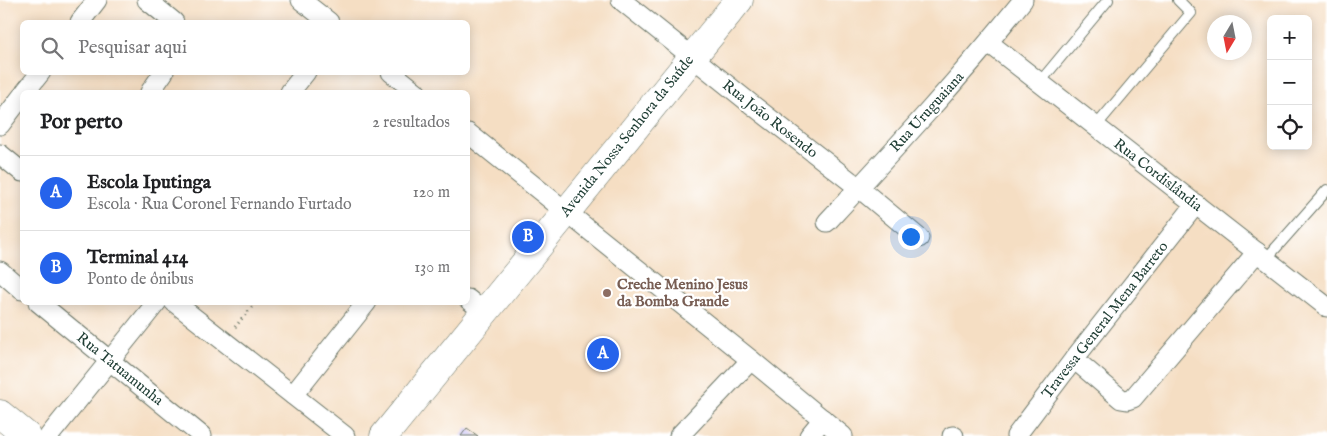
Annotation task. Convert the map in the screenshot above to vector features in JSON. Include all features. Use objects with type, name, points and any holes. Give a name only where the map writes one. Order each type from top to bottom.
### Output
[{"type":"street","points":[[82,20],[97,0]]},
{"type":"street","points":[[147,0],[172,20]]},
{"type":"street","points":[[301,0],[326,20]]},
{"type":"street","name":"Rua João Rosendo","points":[[622,0],[919,238]]},
{"type":"street","name":"Avenida Nossa Senhora da Saúde","points":[[384,436],[476,306],[566,212],[739,0]]},
{"type":"street","name":"Rua Uruguaiana","points":[[827,222],[989,43],[1023,0]]},
{"type":"street","name":"Rua Cordislândia","points":[[989,43],[1327,307]]},
{"type":"street","points":[[27,90],[39,75]]},
{"type":"street","points":[[151,90],[162,75]]},
{"type":"street","points":[[292,90],[304,75]]},
{"type":"street","points":[[395,75],[414,90]]},
{"type":"street","points":[[0,125],[20,99]]},
{"type":"street","points":[[470,136],[843,436]]},
{"type":"street","points":[[0,154],[20,170]]},
{"type":"street","name":"Travessa General Mena Barreto","points":[[1016,436],[1196,204]]},
{"type":"street","points":[[1074,359],[1121,398],[1127,400],[1134,398],[1262,256]]},
{"type":"street","points":[[0,271],[20,288]]},
{"type":"street","name":"Rua Tatuamunha","points":[[42,305],[202,436]]},
{"type":"street","points":[[49,436],[155,305]]},
{"type":"street","points":[[178,305],[345,436]]},
{"type":"street","points":[[293,395],[365,305]]},
{"type":"street","points":[[679,436],[751,360]]},
{"type":"street","points":[[0,414],[27,436]]},
{"type":"street","points":[[809,436],[822,419]]},
{"type":"lane","points":[[1040,82],[1108,0]]},
{"type":"lane","points":[[1096,126],[1191,13],[1178,0]]},
{"type":"lane","points":[[1262,256],[1327,190]]},
{"type":"path","points":[[224,341],[254,305]]},
{"type":"building","points":[[467,428],[478,436],[461,436]]},
{"type":"place","name":"Terminal 414","points":[[528,237]]},
{"type":"place","name":"Creche Menino Jesus da Bomba Grande","points":[[607,293]]},
{"type":"place","name":"Escola Iputinga","points":[[603,354]]}]
